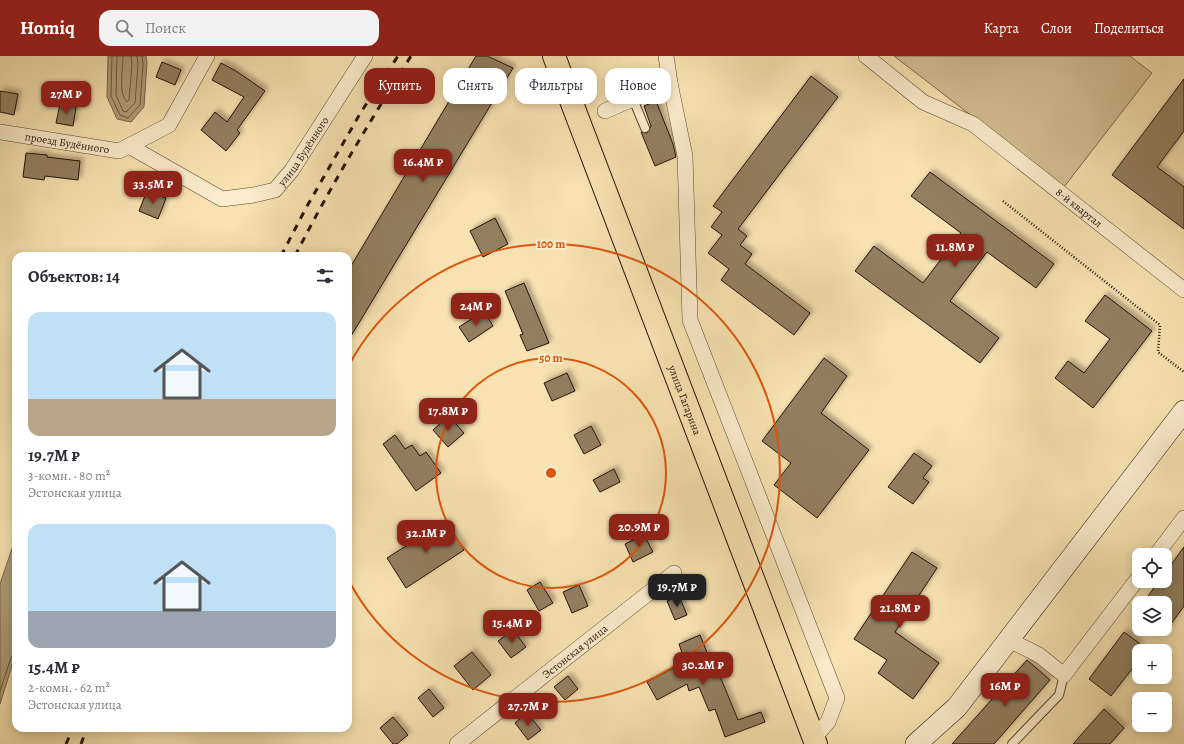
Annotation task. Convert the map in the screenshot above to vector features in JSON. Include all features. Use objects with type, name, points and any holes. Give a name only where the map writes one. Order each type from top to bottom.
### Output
[{"type":"main road","name":"улица Гагарина","points":[[554,56],[815,741]]},
{"type":"street","name":"проезд Будённого","points":[[0,132],[119,151],[169,124],[207,56]]},
{"type":"street","name":"улица Будённого","points":[[129,146],[222,199],[254,195],[275,190],[292,170],[364,56]]},
{"type":"street","points":[[666,56],[668,68]]},
{"type":"street","name":"8-й квартал","points":[[866,56],[923,102],[973,124],[1184,290]]},
{"type":"street","points":[[671,88],[685,156],[690,320],[837,698],[828,722],[815,741]]},
{"type":"street","points":[[605,111],[621,104]]},
{"type":"street","points":[[916,744],[957,707],[1184,411]]},
{"type":"street","points":[[1161,548],[1184,518]]},
{"type":"street","name":"Эстонская улица","points":[[458,744],[674,573]]},
{"type":"street","points":[[1008,640],[1039,655],[1064,675],[1132,586]]},
{"type":"lane","points":[[635,104],[645,128]]},
{"type":"lane","points":[[1012,744],[1059,695],[1064,675]]},
{"type":"path","points":[[1003,201],[1160,325],[1158,352],[1184,372]]},
{"type":"shaded area","points":[[894,56],[1130,56],[1152,73],[1064,187]]},
{"type":"water","points":[[108,56],[146,56],[147,63],[144,107],[131,122],[117,119],[107,97]]},
{"type":"water","points":[[12,549],[12,666],[0,704],[0,584]]},
{"type":"building","points":[[476,56],[487,56],[513,68],[507,78],[507,68],[469,68]]},
{"type":"building","points":[[162,62],[181,70],[175,85],[156,77]]},
{"type":"building","points":[[221,63],[236,71],[265,91],[237,130],[240,133],[226,151],[201,130],[215,112],[227,122],[244,97],[212,80]]},
{"type":"building","points":[[811,76],[838,97],[738,229],[747,236],[740,245],[752,254],[745,264],[810,313],[794,335],[721,280],[729,269],[708,253],[722,235],[711,227],[722,212],[713,206]]},
{"type":"building","points":[[1184,79],[1184,131],[1157,167],[1184,187],[1184,229],[1112,175]]},
{"type":"building","points":[[0,91],[18,94],[14,115],[0,112]]},
{"type":"building","points":[[60,104],[76,107],[73,126],[56,123]]},
{"type":"building","points":[[447,104],[491,104],[352,334],[352,264]]},
{"type":"building","points":[[649,104],[657,104],[673,144],[676,157],[655,166],[641,132],[647,133],[651,126],[644,106]]},
{"type":"building","points":[[26,153],[80,161],[78,180],[45,176],[44,180],[23,177]]},
{"type":"building","points":[[930,172],[1054,264],[1036,288],[987,252],[950,301],[999,338],[980,363],[855,271],[874,246],[923,283],[961,233],[911,196]]},
{"type":"building","points":[[147,191],[166,198],[158,219],[139,211]]},
{"type":"building","points":[[495,218],[508,244],[483,257],[470,231]]},
{"type":"building","points":[[524,283],[549,343],[527,351],[520,335],[523,334],[505,291]]},
{"type":"building","points":[[1105,295],[1152,331],[1093,408],[1055,378],[1068,361],[1084,373],[1110,339],[1085,321]]},
{"type":"building","points":[[484,311],[493,326],[469,342],[459,327]]},
{"type":"building","points":[[824,358],[847,376],[821,413],[869,450],[817,518],[774,485],[791,463],[762,441]]},
{"type":"building","points":[[567,373],[575,391],[552,401],[544,383]]},
{"type":"building","points":[[449,416],[464,433],[448,447],[433,430]]},
{"type":"building","points":[[591,426],[601,445],[584,454],[574,435]]},
{"type":"building","points":[[395,435],[405,449],[412,445],[420,456],[426,452],[441,473],[416,491],[383,444]]},
{"type":"building","points":[[914,453],[932,466],[923,478],[929,482],[913,504],[888,487]]},
{"type":"building","points":[[614,469],[620,482],[600,492],[593,480]]},
{"type":"building","points":[[446,521],[464,550],[406,588],[387,558]]},
{"type":"building","points":[[644,535],[653,552],[633,562],[625,544]]},
{"type":"building","points":[[1184,547],[1184,606],[1172,622],[1172,596],[1148,596],[1154,588],[1172,588],[1172,563]]},
{"type":"building","points":[[912,552],[937,568],[895,632],[939,663],[913,699],[878,673],[887,660],[854,639]]},
{"type":"building","points":[[540,582],[553,603],[539,611],[527,590]]},
{"type":"building","points":[[579,585],[588,606],[572,613],[563,592]]},
{"type":"building","points":[[679,596],[687,615],[675,620],[667,601]]},
{"type":"building","points":[[513,630],[526,647],[511,658],[498,641]]},
{"type":"building","points":[[1124,632],[1139,643],[1132,644],[1132,669],[1111,696],[1089,679]]},
{"type":"building","points":[[700,635],[712,665],[715,664],[738,720],[761,712],[765,722],[725,737],[715,709],[709,711],[699,687],[689,691],[687,684],[657,700],[647,682],[685,662],[679,644]]},
{"type":"building","points":[[472,652],[491,675],[473,690],[454,666]]},
{"type":"building","points":[[1027,660],[1050,680],[994,744],[952,744]]},
{"type":"building","points":[[568,676],[578,689],[565,700],[554,687]]},
{"type":"building","points":[[429,689],[444,708],[433,717],[418,698]]},
{"type":"building","points":[[1104,709],[1124,728],[1110,744],[1073,744]]},
{"type":"building","points":[[527,713],[541,730],[528,740],[515,723]]},
{"type":"building","points":[[393,717],[408,735],[397,744],[393,744],[380,728]]},
{"type":"railway","points":[[283,252],[306,208],[361,112],[398,56]]},
{"type":"railway","points":[[297,252],[351,154],[411,56]]},
{"type":"railway","points":[[66,744],[71,732]]},
{"type":"railway","points":[[81,744],[86,732]]}]
